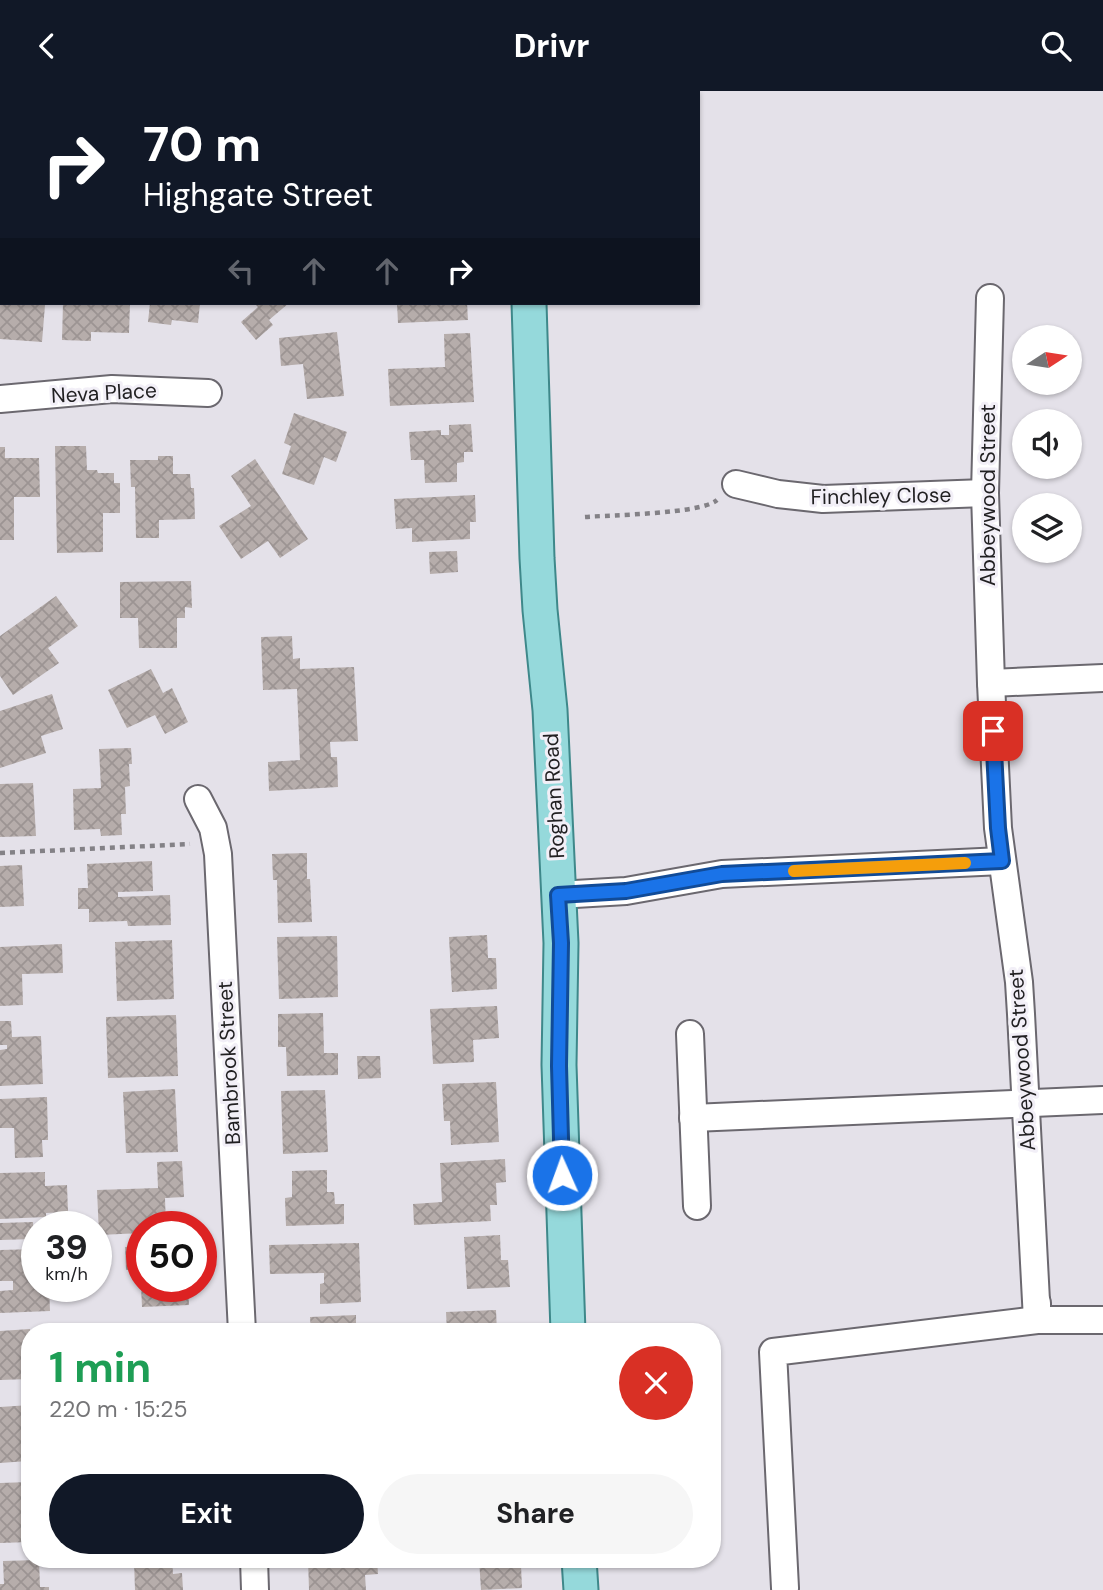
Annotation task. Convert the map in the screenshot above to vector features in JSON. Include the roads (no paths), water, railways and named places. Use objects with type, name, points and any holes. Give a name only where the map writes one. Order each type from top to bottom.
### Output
[{"type":"main road","name":"Roghan Road","points":[[529,305],[537,558],[550,710],[558,895],[561,981],[560,1100],[568,1323]]},
{"type":"main road","points":[[580,1568],[581,1590]]},
{"type":"street","name":"Abbeywood Street","points":[[990,298],[985,493],[990,683],[998,828],[1019,982],[1037,1320]]},
{"type":"street","name":"Neva Place","points":[[0,398],[112,389],[208,393]]},
{"type":"street","name":"Finchley Close","points":[[736,484],[778,494],[823,499],[985,493]]},
{"type":"street","points":[[990,683],[1103,678]]},
{"type":"street","name":"Bambrook Street","points":[[198,799],[206,813],[218,854],[242,1323]]},
{"type":"street","points":[[558,895],[636,889],[722,874],[1002,861]]},
{"type":"street","points":[[690,1034],[697,1206]]},
{"type":"street","points":[[693,1118],[1103,1100]]},
{"type":"street","points":[[786,1588],[773,1352],[1037,1320],[1103,1320]]},
{"type":"street","points":[[254,1568],[255,1590]]}]
